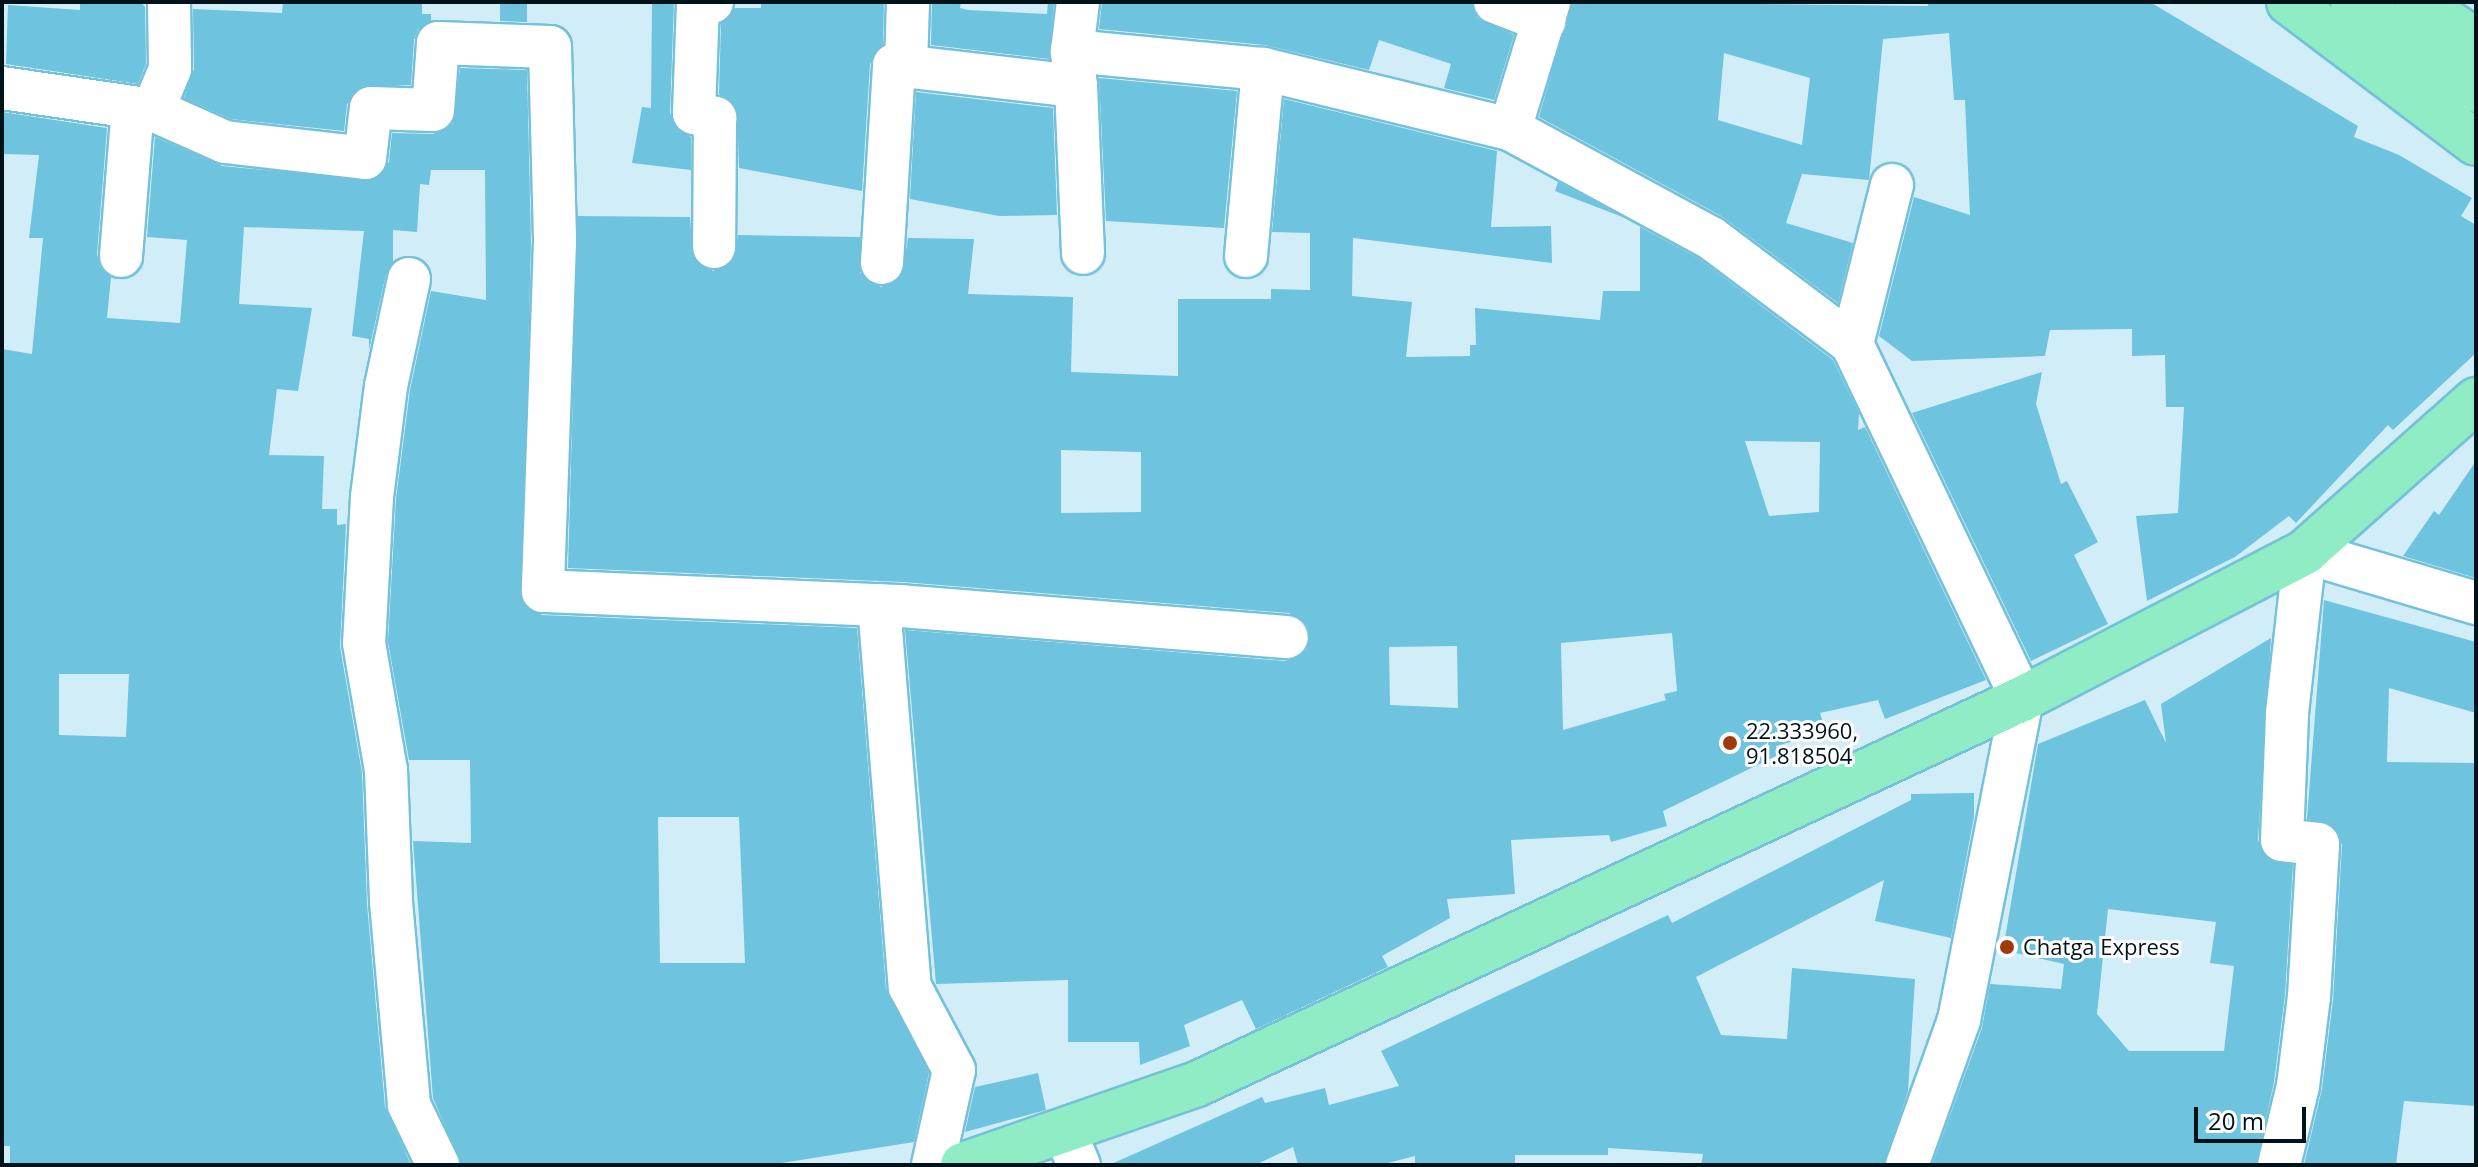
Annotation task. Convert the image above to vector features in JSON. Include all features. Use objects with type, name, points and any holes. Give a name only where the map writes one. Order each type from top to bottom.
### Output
[{"type":"main road","points":[[2289,2],[2476,143]]},
{"type":"main road","points":[[2353,2],[2476,90]]},
{"type":"main road","points":[[2417,2],[2476,41]]},
{"type":"main road","points":[[963,1165],[1071,1148],[1197,1084],[2022,699],[2305,552],[2476,400]]},
{"type":"street","points":[[121,256],[143,109],[170,69],[169,2]]},
{"type":"street","points":[[712,2],[698,3],[694,113],[715,118],[714,247]]},
{"type":"street","points":[[906,66],[908,2]]},
{"type":"street","points":[[1078,2],[1074,69],[1083,253]]},
{"type":"street","points":[[1495,2],[1547,11],[1510,129]]},
{"type":"street","points":[[2,88],[143,109],[225,142],[365,158],[371,108],[433,110],[438,43],[550,47],[555,242],[543,591],[879,605],[1287,637]]},
{"type":"street","points":[[882,263],[894,65],[1263,69],[1510,129],[1711,238],[1852,344],[2022,699],[1959,1020],[1907,1165]]},
{"type":"street","points":[[1246,256],[1263,69]]},
{"type":"street","points":[[1852,344],[1892,185]]},
{"type":"street","points":[[409,279],[386,386],[372,497],[364,643],[386,770],[391,902],[409,1105],[438,1165]]},
{"type":"street","points":[[2279,1165],[2298,1086],[2309,997],[2318,844],[2282,840],[2287,713],[2305,552],[2476,603]]},
{"type":"street","points":[[879,605],[910,987],[954,1070],[933,1165]]},
{"type":"building","points":[[80,2],[141,2],[145,7],[146,64],[138,84],[6,64],[8,5],[80,10]]},
{"type":"building","points":[[283,2],[422,2],[422,14],[431,14],[431,21],[418,29],[414,40],[411,85],[360,87],[347,104],[344,131],[231,119],[184,98],[194,69],[193,9],[282,13]]},
{"type":"building","points":[[500,2],[527,2],[527,22],[500,21]]},
{"type":"building","points":[[652,2],[674,2],[670,113],[678,131],[691,137],[691,170],[632,163],[642,107],[651,108]]},
{"type":"building","points":[[761,2],[884,2],[883,44],[870,64],[862,191],[739,168],[737,108],[719,94],[721,23],[735,8],[761,8]]},
{"type":"building","points":[[932,2],[961,2],[960,8],[968,10],[1047,14],[1048,2],[1054,2],[1049,59],[931,45]]},
{"type":"building","points":[[1102,2],[1472,2],[1477,18],[1514,35],[1494,100],[1444,88],[1451,64],[1379,40],[1369,70],[1265,45],[1099,29]]},
{"type":"building","points":[[1572,2],[1928,6],[1928,2],[2150,2],[2358,126],[2354,137],[2399,155],[2472,198],[2461,216],[2476,225],[2476,353],[2393,430],[2388,425],[2296,523],[2289,516],[2235,557],[2147,601],[2136,516],[2178,513],[2184,407],[2166,407],[2165,355],[2132,356],[2132,329],[2050,330],[2045,356],[1912,361],[1879,336],[1914,197],[1970,215],[1965,100],[1954,100],[1949,33],[1883,39],[1869,180],[1802,174],[1786,223],[1853,243],[1838,303],[1723,217],[1539,117]],"holes":[[[1724,53],[1810,78],[1802,145],[1718,120]]]},
{"type":"building","points":[[460,68],[527,70],[531,242],[522,602],[542,615],[857,628],[886,989],[929,1073],[914,1142],[769,1165],[462,1165],[433,1098],[413,841],[471,843],[470,760],[409,760],[388,642],[396,499],[410,390],[431,291],[486,300],[485,170],[431,170],[429,185],[420,184],[417,232],[393,230],[393,262],[386,274],[369,350],[369,339],[352,336],[364,231],[244,227],[239,304],[312,308],[298,391],[277,389],[269,455],[324,456],[322,509],[337,509],[337,525],[346,524],[340,647],[362,773],[367,904],[385,1107],[411,1165],[10,1165],[10,1146],[2,1146],[2,349],[32,354],[43,238],[29,238],[39,155],[2,154],[2,112],[107,128],[97,254],[100,267],[111,277],[107,318],[180,323],[187,240],[147,237],[155,137],[222,166],[374,180],[389,162],[392,133],[433,134],[453,124]],"holes":[[[59,674],[129,674],[126,737],[59,735]],[[658,817],[739,817],[745,963],[660,963]]]},
{"type":"building","points":[[1099,78],[1237,91],[1224,228],[1106,221]]},
{"type":"building","points":[[916,92],[1053,108],[1057,215],[999,216],[910,199]]},
{"type":"building","points":[[1284,99],[1497,151],[1491,227],[1551,226],[1552,263],[1353,238],[1352,296],[1412,302],[1406,357],[1470,356],[1470,345],[1476,345],[1475,308],[1600,320],[1603,291],[1640,291],[1640,227],[1698,258],[1833,360],[1859,413],[1858,430],[1865,427],[1986,680],[1885,719],[1878,700],[1820,713],[1826,732],[1776,746],[1778,755],[1663,811],[1667,826],[1611,842],[1609,835],[1511,840],[1515,894],[1447,899],[1450,918],[1382,956],[1388,967],[1256,1029],[1242,1000],[1184,1025],[1190,1046],[1140,1065],[1139,1042],[1068,1042],[1068,980],[936,984],[905,630],[1285,661],[1307,650],[1308,626],[1289,613],[903,582],[568,568],[578,216],[690,217],[693,258],[713,271],[734,260],[738,235],[860,237],[860,273],[881,287],[902,276],[908,238],[974,239],[968,294],[1073,297],[1071,372],[1178,376],[1178,299],[1271,299],[1271,289],[1310,290],[1310,233],[1272,232]],"holes":[[[1745,441],[1820,442],[1819,512],[1769,516]],[[1061,450],[1141,452],[1141,512],[1061,513]],[[1672,633],[1677,691],[1664,694],[1666,700],[1563,730],[1561,643]],[[1457,646],[1458,708],[1390,705],[1389,647]]]},
{"type":"building","points":[[1558,182],[1625,218],[1555,191]]},
{"type":"building","points":[[2042,372],[2036,404],[2061,484],[2067,481],[2098,542],[2074,555],[2108,624],[2031,661],[1912,413]]},
{"type":"building","points":[[2476,461],[2476,578],[2403,556],[2434,511],[2439,515]]},
{"type":"building","points":[[2324,600],[2476,642],[2476,713],[2389,688],[2387,762],[2476,763],[2476,1106],[2404,1101],[2396,1165],[2304,1165],[2322,1089],[2333,1000],[2342,845],[2332,825],[2307,819]]},
{"type":"building","points":[[2271,638],[2258,840],[2268,859],[2293,865],[2285,995],[2274,1082],[2256,1165],[1932,1165],[1982,1028],[1990,984],[2061,989],[2064,964],[2003,950],[2038,744],[2145,700],[2166,743],[2161,704]],"holes":[[[2108,909],[2216,922],[2210,963],[2234,966],[2224,1051],[2129,1051],[2097,1014]]]},
{"type":"building","points":[[1974,793],[1974,817],[1951,938],[1875,921],[1884,880],[1696,977],[1721,1035],[1787,1039],[1792,968],[1915,979],[1908,1091],[1884,1165],[1701,1165],[1703,1154],[1608,1148],[1608,1155],[1515,1155],[1515,1165],[1415,1165],[1415,1156],[1380,1165],[1298,1165],[1293,1147],[1255,1165],[1109,1165],[1262,1097],[1265,1103],[1325,1088],[1329,1105],[1399,1086],[1381,1051],[1668,915],[1672,923],[1911,800],[1911,794]]},
{"type":"building","points":[[1038,1073],[1046,1110],[965,1132],[975,1087]]},
{"type":"place","name":"22.333960, 91.818504","points":[[1730,743]]},
{"type":"place","name":"Chatga Express","points":[[2007,947]]}]
